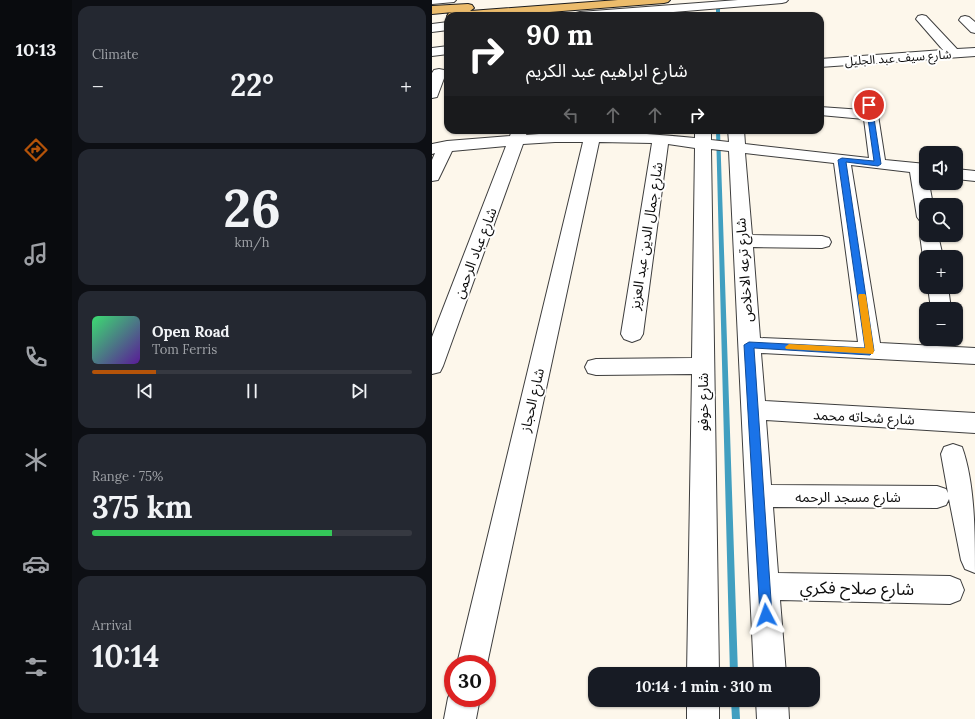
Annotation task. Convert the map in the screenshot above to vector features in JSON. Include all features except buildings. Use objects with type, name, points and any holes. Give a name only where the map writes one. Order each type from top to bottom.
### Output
[{"type":"main road","points":[[463,0],[475,0]]},
{"type":"main road","points":[[432,10],[569,0]]},
{"type":"main road","points":[[507,12],[664,0]]},
{"type":"main road","points":[[568,12],[630,3]]},
{"type":"main road","points":[[432,18],[444,16]]},
{"type":"street","points":[[432,1],[450,0]]},
{"type":"street","points":[[630,12],[782,0]]},
{"type":"street","points":[[922,19],[954,54]]},
{"type":"street","points":[[965,20],[975,29]]},
{"type":"street","points":[[432,28],[444,26]]},
{"type":"street","points":[[432,52],[444,50]]},
{"type":"street","name":"شارع سيف عبد الجليل","points":[[824,63],[975,52]]},
{"type":"street","points":[[432,94],[439,73]]},
{"type":"street","points":[[868,96],[878,164]]},
{"type":"street","points":[[824,111],[871,115]]},
{"type":"street","points":[[432,176],[439,148],[472,137],[519,135],[661,139],[703,137],[737,139],[842,160],[919,169]]},
{"type":"street","name":"شارع عباد الرحمن","points":[[432,366],[519,135]]},
{"type":"street","name":"شارع الحجاز","points":[[474,655],[592,137]]},
{"type":"street","name":"شارع خوفو","points":[[703,137],[703,667]]},
{"type":"street","name":"شارع جمال الدين عبد العزيز","points":[[632,334],[661,139]]},
{"type":"street","name":"شارع ترعه الاخلاص","points":[[737,139],[742,241],[770,667]]},
{"type":"street","points":[[842,160],[870,351]]},
{"type":"street","points":[[963,175],[975,176]]},
{"type":"street","points":[[742,241],[822,242]]},
{"type":"street","points":[[749,345],[870,351],[948,347],[975,356]]},
{"type":"street","points":[[596,367],[703,366]]},
{"type":"street","name":"شارع شحاته محمد","points":[[753,410],[975,423]]},
{"type":"street","points":[[953,454],[975,560]]},
{"type":"street","name":"شارع مسجد الرحمه","points":[[758,496],[937,497]]},
{"type":"street","name":"شارع صلاح فكري","points":[[764,586],[950,590]]},
{"type":"street","points":[[460,719],[462,707]]},
{"type":"street","points":[[703,707],[703,719]]},
{"type":"street","points":[[772,707],[773,719]]},
{"type":"waterway","points":[[718,134],[734,667]]},
{"type":"waterway","points":[[735,707],[736,719]]},
{"type":"slow traffic","points":[[789,347],[870,351],[862,296]]},
{"type":"route","points":[[766,615],[749,345],[870,351],[842,160],[878,164],[869,105]]}]
